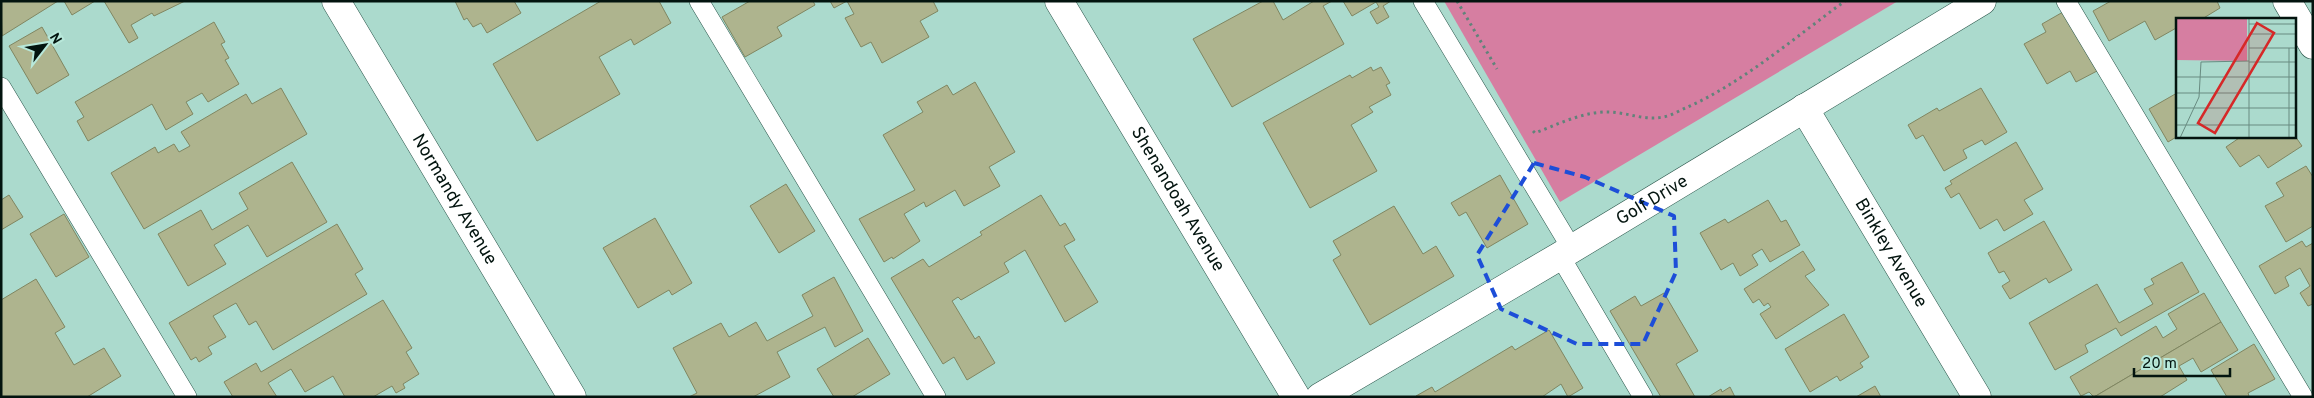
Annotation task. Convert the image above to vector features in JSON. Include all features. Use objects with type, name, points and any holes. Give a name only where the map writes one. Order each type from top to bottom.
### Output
[{"type":"street","name":"Normandy Avenue","points":[[336,1],[572,397]]},
{"type":"street","name":"Shenandoah Avenue","points":[[1059,1],[1296,397]]},
{"type":"street","name":"Golf Drive","points":[[1320,397],[1566,252],[1982,1]]},
{"type":"street","points":[[2287,1],[2313,45]]},
{"type":"street","name":"Binkley Avenue","points":[[1804,108],[1977,397]]},
{"type":"lane","points":[[699,1],[936,397]]},
{"type":"lane","points":[[1423,1],[1566,252],[1643,397]]},
{"type":"lane","points":[[2066,1],[2303,397]]},
{"type":"lane","points":[[1,87],[187,397]]},
{"type":"path","points":[[1457,1],[1501,75]]},
{"type":"path","points":[[1530,125],[1535,133],[1580,117],[1602,112],[1621,113],[1642,119],[1665,117],[1703,100],[1739,78],[1845,1]]},
{"type":"highlighted area","points":[[1534,163],[1585,177],[1674,216],[1676,272],[1643,344],[1577,344],[1501,309],[1477,255]]},
{"type":"shaded area","points":[[1444,1],[1898,1],[1560,202]]},
{"type":"building","points":[[1,1],[58,1],[2,36]]},
{"type":"building","points":[[64,1],[95,1],[72,15]]},
{"type":"building","points":[[104,1],[185,1],[154,16],[152,13],[131,25],[138,38],[129,43]]},
{"type":"building","points":[[455,1],[514,1],[521,13],[487,33],[481,23],[473,27],[467,18],[464,20]]},
{"type":"building","points":[[601,1],[659,1],[671,23],[634,45],[631,39],[599,57],[620,94],[537,141],[493,64]]},
{"type":"building","points":[[750,1],[813,1],[815,5],[777,27],[782,36],[745,57],[722,17]]},
{"type":"building","points":[[830,1],[847,1],[834,8]]},
{"type":"building","points":[[847,1],[933,1],[938,11],[920,21],[929,37],[882,63],[871,42],[861,47],[845,18],[854,14]]},
{"type":"building","points":[[1263,1],[1273,1],[1283,20],[1314,1],[1332,1],[1323,6],[1344,44],[1232,107],[1193,39]]},
{"type":"building","points":[[1343,1],[1391,1],[1383,6],[1389,17],[1377,24],[1370,12],[1379,7],[1376,2],[1352,16]]},
{"type":"building","points":[[2111,1],[2217,1],[2220,8],[2204,18],[2176,18],[2176,28],[2155,40],[2145,21],[2109,41],[2093,11]]},
{"type":"building","points":[[2063,12],[2097,71],[2076,82],[2070,71],[2047,84],[2024,44],[2046,32],[2042,24]]},
{"type":"building","points":[[214,22],[225,42],[221,44],[229,58],[225,60],[239,84],[208,102],[202,93],[186,102],[193,114],[166,130],[152,104],[88,141],[77,121],[84,117],[75,102]]},
{"type":"building","points":[[42,27],[69,75],[37,94],[9,46]]},
{"type":"building","points":[[1371,67],[1373,71],[1381,67],[1390,83],[1386,85],[1391,95],[1369,107],[1373,112],[1351,125],[1377,171],[1310,208],[1263,123],[1350,75],[1352,78]]},
{"type":"building","points":[[975,82],[1015,152],[989,167],[1000,186],[964,206],[955,190],[926,207],[924,202],[904,214],[920,241],[893,259],[892,257],[884,262],[859,219],[915,190],[883,135],[923,112],[917,102],[947,85],[953,95]]},
{"type":"building","points":[[281,88],[307,134],[144,229],[111,173],[155,147],[158,153],[174,144],[179,152],[190,146],[181,132],[246,94],[252,104]]},
{"type":"building","points":[[1981,88],[2007,132],[1985,145],[1982,140],[1963,150],[1967,158],[1944,171],[1923,135],[1916,139],[1908,125],[1937,108],[1939,111]]},
{"type":"building","points":[[2176,94],[2176,137],[2168,142],[2149,109]]},
{"type":"building","points":[[2296,137],[2302,146],[2268,168],[2259,155],[2240,167],[2226,147],[2239,138]]},
{"type":"building","points":[[2016,142],[2043,189],[2024,200],[2033,214],[2004,231],[1997,219],[1980,229],[1959,193],[1951,198],[1945,188],[1952,184],[1950,181]]},
{"type":"building","points":[[292,162],[327,222],[267,257],[248,225],[214,245],[226,264],[188,286],[158,234],[201,210],[212,230],[248,209],[239,193]]},
{"type":"building","points":[[2306,166],[2313,177],[2313,226],[2286,242],[2265,206],[2284,196],[2276,183]]},
{"type":"building","points":[[1500,175],[1528,224],[1487,248],[1466,212],[1459,216],[1451,203]]},
{"type":"building","points":[[786,184],[815,231],[779,253],[750,206]]},
{"type":"building","points":[[9,195],[23,217],[1,230],[1,200]]},
{"type":"building","points":[[1041,195],[1060,226],[1065,223],[1075,240],[1064,246],[1098,302],[1065,322],[1025,250],[1004,263],[1009,272],[961,300],[958,297],[952,301],[975,339],[979,336],[995,363],[967,380],[954,357],[943,364],[891,278],[923,259],[929,267],[982,235],[980,232]]},
{"type":"building","points":[[1768,200],[1781,222],[1786,220],[1800,245],[1770,262],[1762,249],[1752,255],[1758,265],[1740,276],[1733,263],[1721,270],[1700,233],[1725,219],[1728,223]]},
{"type":"building","points":[[1394,206],[1423,254],[1436,246],[1454,276],[1370,325],[1333,260],[1341,255],[1333,241]]},
{"type":"building","points":[[64,214],[89,257],[56,277],[30,234]]},
{"type":"building","points":[[655,218],[692,283],[672,295],[669,290],[638,308],[603,248]]},
{"type":"building","points":[[2044,221],[2072,270],[2049,283],[2046,278],[2010,299],[2002,286],[2010,281],[2004,271],[1999,273],[1988,253]]},
{"type":"building","points":[[337,224],[363,269],[355,274],[367,294],[273,350],[256,321],[249,325],[236,303],[213,316],[226,337],[208,347],[212,354],[199,362],[196,357],[191,360],[169,323]]},
{"type":"building","points":[[2302,241],[2306,247],[2313,243],[2313,304],[2308,306],[2300,293],[2310,286],[2300,268],[2285,277],[2289,286],[2275,294],[2259,266]]},
{"type":"building","points":[[1803,251],[1815,270],[1805,276],[1829,305],[1776,339],[1760,314],[1771,307],[1768,303],[1764,306],[1759,299],[1753,303],[1744,289]]},
{"type":"building","points":[[2182,262],[2199,292],[2121,336],[2116,328],[2085,345],[2088,352],[2055,370],[2029,323],[2097,284],[2119,323],[2153,304],[2144,289],[2154,284],[2151,279]]},
{"type":"building","points":[[834,277],[863,331],[835,347],[825,327],[777,352],[790,377],[753,397],[689,397],[697,393],[673,348],[721,323],[729,337],[756,322],[767,341],[813,316],[802,295]]},
{"type":"building","points":[[36,279],[65,327],[55,333],[74,365],[104,348],[121,376],[87,397],[1,397],[1,300]]},
{"type":"building","points":[[1664,293],[1698,351],[1676,364],[1695,397],[1661,397],[1610,311],[1635,296],[1641,306]]},
{"type":"building","points":[[2204,293],[2221,322],[2094,397],[2089,392],[2081,396],[2070,377],[2156,326],[2163,338],[2177,329],[2168,314]]},
{"type":"building","points":[[383,300],[412,348],[406,352],[419,374],[403,384],[405,388],[396,393],[392,386],[373,397],[345,397],[333,376],[305,392],[291,369],[268,383],[277,397],[233,397],[224,382],[256,363],[261,372]]},
{"type":"building","points":[[1844,314],[1869,357],[1860,363],[1863,367],[1840,381],[1837,376],[1810,392],[1785,349]]},
{"type":"building","points":[[2221,322],[2238,350],[2201,372],[2193,358],[2179,366],[2187,380],[2160,397],[2094,397]]},
{"type":"building","points":[[1549,330],[1583,388],[1568,397],[1561,384],[1542,397],[1416,396],[1432,387],[1435,392],[1512,346],[1515,350]]},
{"type":"building","points":[[868,338],[890,374],[852,397],[834,397],[817,369]]},
{"type":"building","points":[[2254,344],[2275,379],[2248,393],[2249,396],[2247,397],[2227,397],[2211,370]]},
{"type":"building","points":[[1875,386],[1881,397],[1856,397]]},
{"type":"building","points":[[1730,387],[1735,397],[1708,397],[1721,389],[1722,392]]}]
